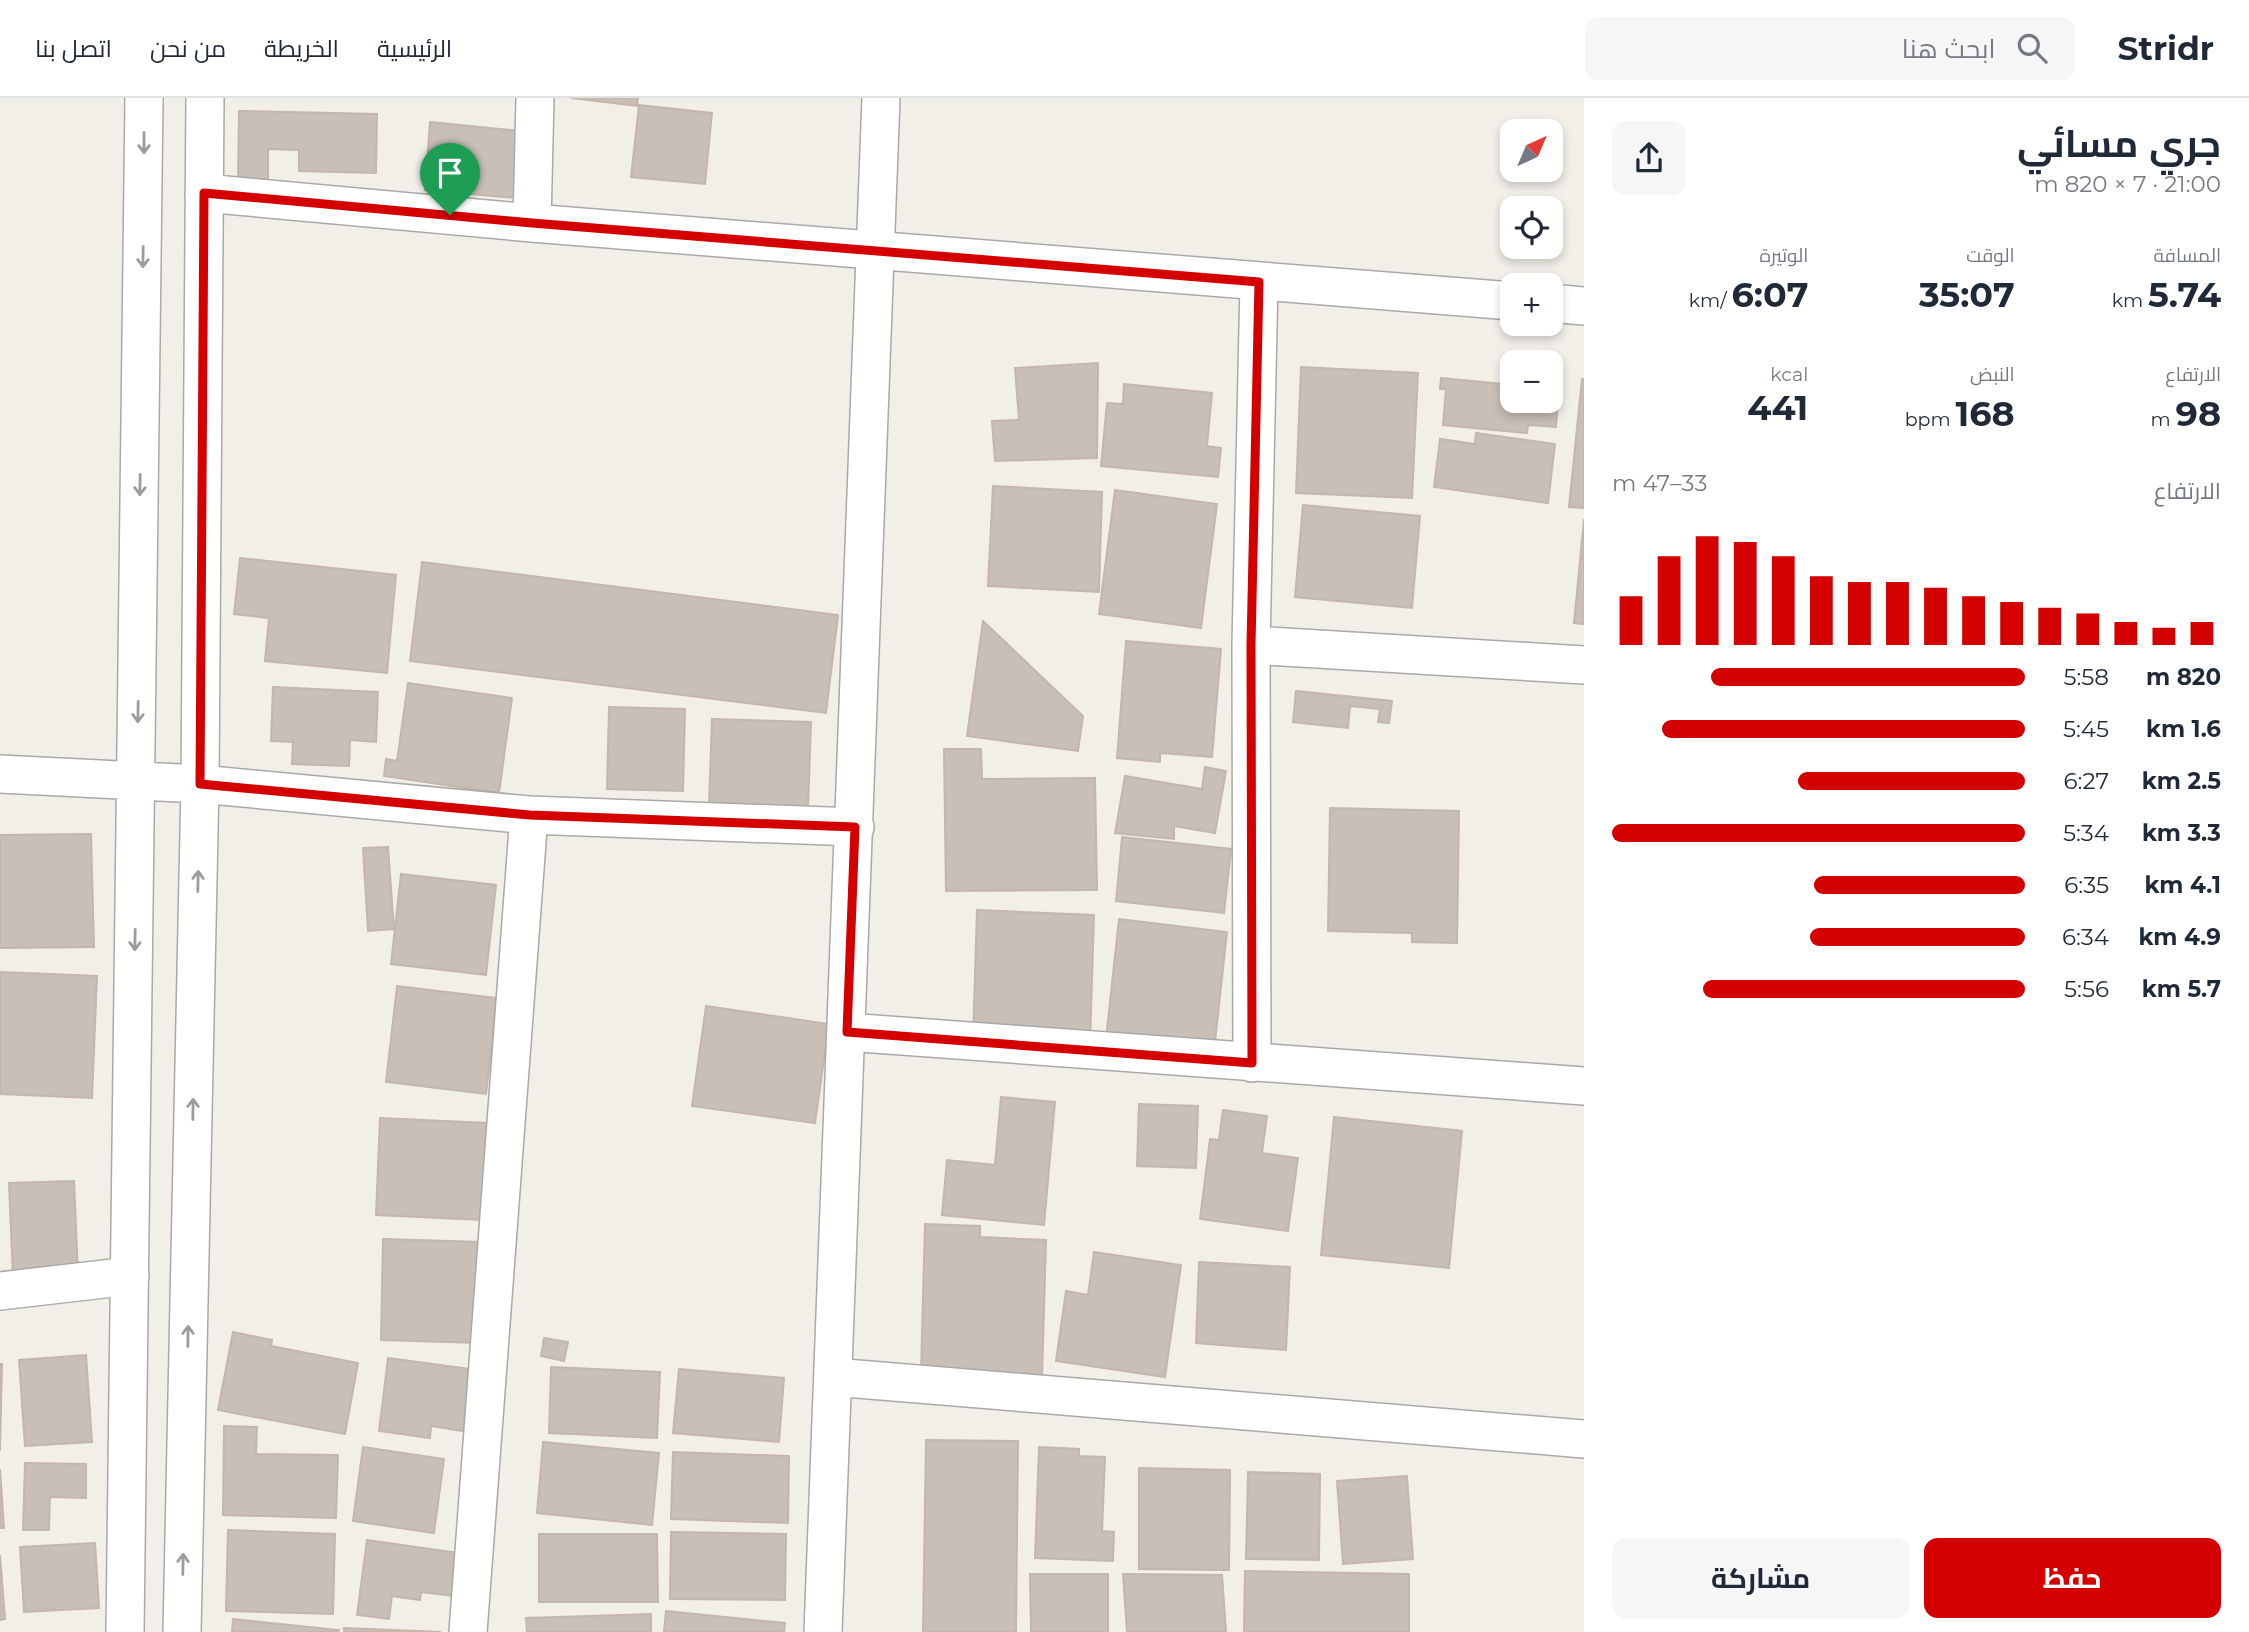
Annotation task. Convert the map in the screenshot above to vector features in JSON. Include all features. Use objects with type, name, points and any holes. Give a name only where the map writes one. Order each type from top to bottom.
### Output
[{"type":"street","points":[[125,1632],[144,98]]},
{"type":"street","points":[[182,1632],[200,784],[205,98]]},
{"type":"street","points":[[532,223],[534,98]]},
{"type":"street","points":[[823,1632],[881,98]]},
{"type":"street","points":[[204,193],[532,223],[1500,300]]},
{"type":"street","points":[[1252,1063],[1251,645],[1259,282]]},
{"type":"street","points":[[1563,304],[1584,306]]},
{"type":"street","points":[[1251,645],[1584,665]]},
{"type":"street","points":[[0,774],[137,779],[530,815],[855,827]]},
{"type":"street","points":[[468,1632],[530,815]]},
{"type":"street","points":[[847,1032],[1584,1086]]},
{"type":"street","points":[[0,1291],[130,1276]]},
{"type":"street","points":[[833,1377],[1584,1439]]},
{"type":"building","points":[[571,98],[638,98],[637,106]]},
{"type":"building","points":[[639,105],[712,113],[705,184],[631,177]]},
{"type":"building","points":[[239,111],[377,114],[376,173],[299,171],[299,150],[268,149],[268,179],[238,179]]},
{"type":"building","points":[[430,122],[520,131],[517,198],[425,190]]},
{"type":"building","points":[[1098,363],[1097,458],[995,461],[992,421],[1019,420],[1015,368]]},
{"type":"building","points":[[1301,367],[1418,373],[1412,498],[1296,493]]},
{"type":"building","points":[[1441,378],[1500,384],[1500,413],[1557,413],[1556,427],[1528,425],[1527,433],[1443,425],[1446,389],[1440,389]]},
{"type":"building","points":[[1584,379],[1584,508],[1569,507]]},
{"type":"building","points":[[1124,384],[1212,393],[1207,446],[1221,448],[1218,477],[1101,466],[1107,403],[1123,404]]},
{"type":"building","points":[[1476,433],[1555,444],[1548,503],[1434,487],[1440,439],[1475,444]]},
{"type":"building","points":[[993,486],[1102,492],[1099,592],[988,586]]},
{"type":"building","points":[[1115,490],[1217,504],[1201,628],[1099,614]]},
{"type":"building","points":[[1303,505],[1420,516],[1412,608],[1295,597]]},
{"type":"building","points":[[1584,519],[1584,624],[1574,623]]},
{"type":"building","points":[[240,558],[396,575],[387,673],[265,661],[269,618],[234,614]]},
{"type":"building","points":[[422,562],[838,615],[826,713],[410,661]]},
{"type":"building","points":[[983,621],[1083,716],[1078,751],[967,736]]},
{"type":"building","points":[[1126,641],[1221,649],[1212,757],[1160,753],[1160,762],[1117,758]]},
{"type":"building","points":[[408,683],[512,698],[499,793],[384,776],[386,759],[397,761]]},
{"type":"building","points":[[273,687],[378,692],[376,742],[350,740],[349,766],[292,764],[293,742],[271,741]]},
{"type":"building","points":[[1296,691],[1392,701],[1389,723],[1378,722],[1380,709],[1350,706],[1348,728],[1293,722]]},
{"type":"building","points":[[609,707],[685,709],[683,791],[607,789]]},
{"type":"building","points":[[712,719],[811,722],[808,809],[709,805]]},
{"type":"building","points":[[944,749],[981,749],[982,779],[1095,778],[1097,890],[946,891]]},
{"type":"building","points":[[1205,767],[1226,771],[1215,833],[1174,826],[1174,839],[1115,833],[1125,776],[1202,789]]},
{"type":"building","points":[[1330,808],[1459,811],[1457,943],[1412,942],[1412,933],[1328,931]]},
{"type":"building","points":[[91,834],[94,947],[0,948],[0,835]]},
{"type":"building","points":[[1122,837],[1231,849],[1224,913],[1116,901]]},
{"type":"building","points":[[388,847],[394,929],[368,931],[363,848]]},
{"type":"building","points":[[401,874],[496,885],[486,975],[391,964]]},
{"type":"building","points":[[977,910],[1094,915],[1090,1042],[973,1038]]},
{"type":"building","points":[[1119,919],[1227,932],[1214,1051],[1106,1039]]},
{"type":"building","points":[[0,972],[97,976],[92,1098],[0,1094]]},
{"type":"building","points":[[397,986],[497,998],[486,1094],[386,1082]]},
{"type":"building","points":[[706,1006],[829,1024],[815,1123],[692,1106]]},
{"type":"building","points":[[1001,1097],[1055,1102],[1044,1225],[942,1215],[947,1160],[995,1165]]},
{"type":"building","points":[[1139,1104],[1198,1106],[1196,1168],[1137,1166]]},
{"type":"building","points":[[1223,1110],[1267,1116],[1262,1153],[1298,1158],[1288,1231],[1200,1219],[1210,1139],[1219,1140]]},
{"type":"building","points":[[1334,1117],[1462,1131],[1449,1268],[1321,1255]]},
{"type":"building","points":[[380,1118],[487,1123],[483,1220],[376,1215]]},
{"type":"building","points":[[74,1181],[78,1275],[13,1277],[9,1183]]},
{"type":"building","points":[[925,1224],[980,1226],[980,1237],[1046,1240],[1042,1378],[921,1373]]},
{"type":"building","points":[[383,1239],[482,1242],[480,1343],[381,1340]]},
{"type":"building","points":[[1094,1252],[1181,1265],[1165,1377],[1056,1361],[1066,1291],[1088,1295]]},
{"type":"building","points":[[1199,1262],[1290,1267],[1286,1350],[1196,1343]]},
{"type":"building","points":[[233,1332],[272,1340],[271,1346],[358,1363],[345,1434],[218,1410]]},
{"type":"building","points":[[544,1338],[568,1342],[564,1361],[541,1356]]},
{"type":"building","points":[[86,1355],[92,1442],[25,1446],[19,1360]]},
{"type":"building","points":[[388,1358],[471,1369],[463,1431],[431,1426],[430,1438],[379,1431]]},
{"type":"building","points":[[0,1364],[2,1364],[0,1451]]},
{"type":"building","points":[[551,1367],[660,1372],[657,1438],[549,1433]]},
{"type":"building","points":[[679,1369],[784,1378],[779,1442],[673,1433]]},
{"type":"building","points":[[224,1426],[257,1427],[256,1454],[338,1455],[336,1518],[223,1515]]},
{"type":"building","points":[[926,1440],[1018,1441],[1016,1632],[923,1632]]},
{"type":"building","points":[[543,1442],[659,1453],[652,1525],[537,1513]]},
{"type":"building","points":[[363,1447],[444,1459],[434,1533],[353,1521]]},
{"type":"building","points":[[1039,1447],[1079,1449],[1079,1456],[1105,1457],[1102,1531],[1114,1532],[1113,1561],[1035,1558]]},
{"type":"building","points":[[673,1452],[789,1456],[788,1523],[671,1519]]},
{"type":"building","points":[[25,1463],[86,1464],[86,1498],[50,1497],[49,1530],[23,1530]]},
{"type":"building","points":[[1139,1468],[1230,1470],[1229,1570],[1139,1569]]},
{"type":"building","points":[[0,1469],[4,1528],[0,1528]]},
{"type":"building","points":[[1248,1472],[1320,1474],[1319,1560],[1246,1559]]},
{"type":"building","points":[[1407,1476],[1413,1559],[1343,1564],[1337,1481]]},
{"type":"building","points":[[228,1530],[335,1534],[333,1614],[226,1611]]},
{"type":"building","points":[[671,1532],[786,1534],[785,1600],[670,1599]]},
{"type":"building","points":[[539,1534],[657,1534],[658,1602],[539,1602]]},
{"type":"building","points":[[367,1540],[459,1553],[453,1596],[421,1592],[420,1600],[392,1596],[389,1619],[357,1615]]},
{"type":"building","points":[[95,1543],[99,1608],[24,1612],[20,1547]]},
{"type":"building","points":[[0,1555],[5,1619],[0,1620]]},
{"type":"building","points":[[1245,1571],[1409,1574],[1409,1632],[1244,1632]]},
{"type":"building","points":[[1030,1574],[1108,1574],[1108,1632],[1031,1632]]},
{"type":"building","points":[[1123,1574],[1222,1575],[1226,1632],[1127,1632]]},
{"type":"building","points":[[666,1611],[785,1623],[784,1632],[664,1632]]},
{"type":"building","points":[[651,1614],[651,1632],[527,1632],[526,1618]]},
{"type":"building","points":[[233,1619],[339,1630],[232,1632]]},
{"type":"building","points":[[344,1628],[441,1632],[344,1632]]},
{"type":"route","points":[[204,193],[450,215],[1259,282],[1251,645],[1252,1063],[847,1032],[855,827],[530,815],[200,784],[204,193]]}]
